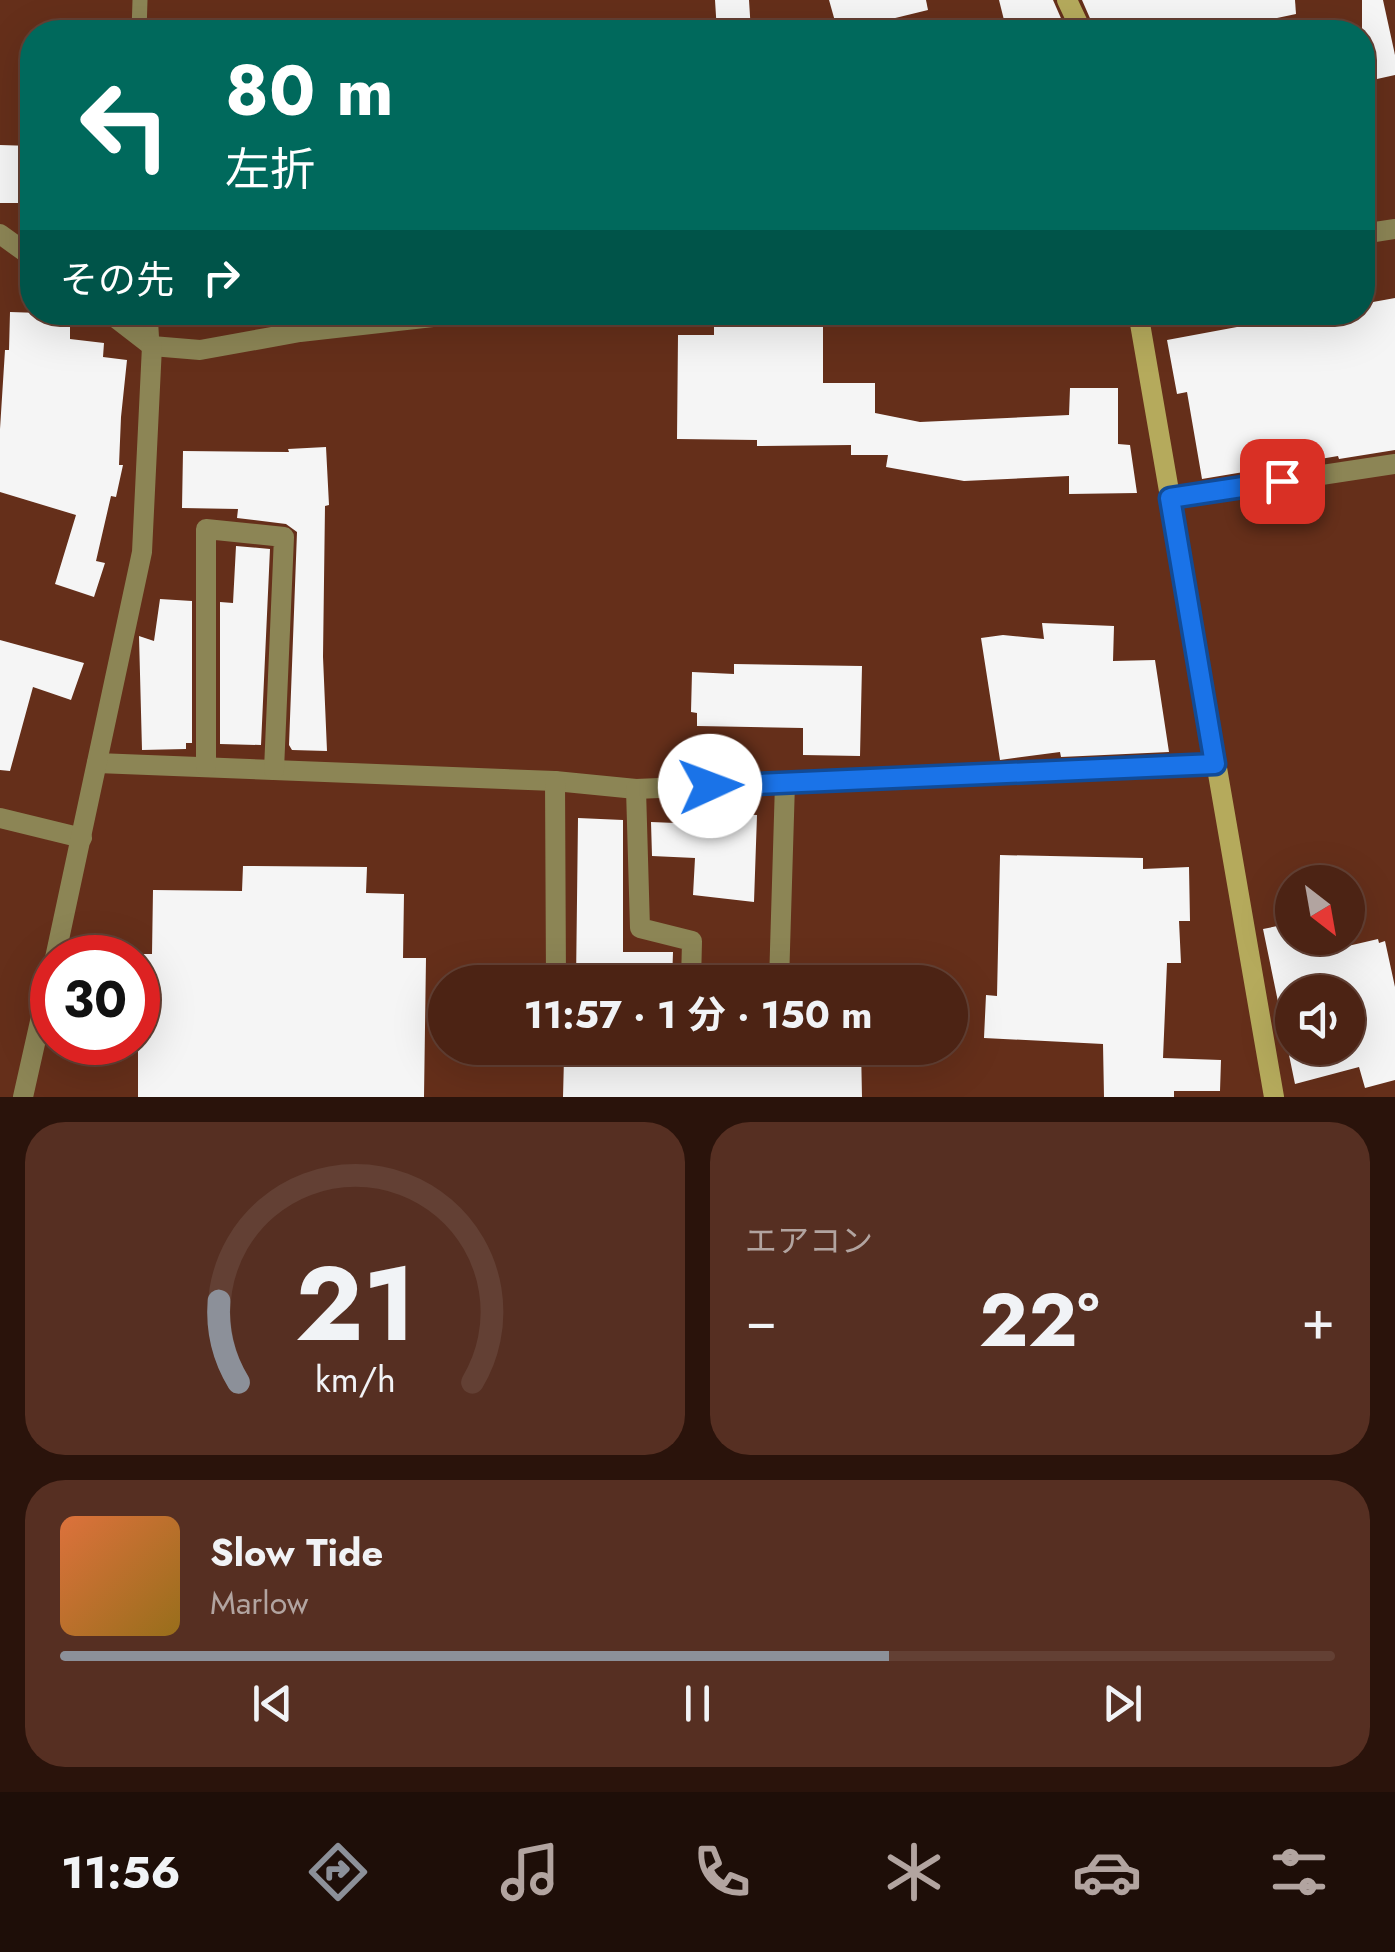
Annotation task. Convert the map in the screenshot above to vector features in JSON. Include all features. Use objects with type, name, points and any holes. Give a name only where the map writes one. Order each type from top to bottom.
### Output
[{"type":"street","points":[[125,325],[152,346],[200,350],[362,325]]},
{"type":"street","points":[[1140,325],[1274,1097]]},
{"type":"street","points":[[60,935],[142,552],[152,346]]},
{"type":"street","points":[[1170,498],[1395,464]]},
{"type":"street","points":[[206,768],[206,530],[284,537],[274,770]]},
{"type":"street","points":[[97,764],[555,781],[636,789],[1215,764]]},
{"type":"street","points":[[555,781],[556,965]]},
{"type":"street","points":[[780,965],[785,783]]},
{"type":"street","points":[[636,789],[640,928],[692,942],[691,965]]},
{"type":"street","points":[[0,818],[82,838]]},
{"type":"street","points":[[23,1097],[30,1065]]},
{"type":"lane","points":[[151,325],[152,346]]},
{"type":"building","points":[[715,0],[749,0],[750,20],[716,20]]},
{"type":"building","points":[[829,0],[926,0],[928,10],[887,20],[835,20]]},
{"type":"building","points":[[999,0],[1053,0],[1062,20],[1004,20]]},
{"type":"building","points":[[1082,0],[1295,0],[1296,14],[1268,20],[1091,20]]},
{"type":"building","points":[[1362,0],[1383,0],[1395,55],[1395,75],[1375,79],[1375,20],[1362,20]]},
{"type":"building","points":[[0,145],[20,146],[20,203],[0,203]]},
{"type":"building","points":[[1395,298],[1395,450],[1202,479],[1187,392],[1177,394],[1167,340],[1248,325],[1375,325],[1375,302]]},
{"type":"building","points":[[10,312],[20,312],[20,325],[70,325],[70,339],[104,343],[103,357],[127,360],[119,465],[123,465],[116,497],[111,496],[96,561],[105,563],[94,597],[55,584],[76,515],[0,492],[5,350],[9,350]]},
{"type":"building","points":[[823,325],[823,383],[875,383],[875,413],[920,422],[1069,415],[1070,388],[1118,388],[1118,444],[1130,445],[1137,493],[1069,494],[1069,476],[964,481],[886,467],[888,455],[851,455],[851,445],[757,446],[757,440],[677,439],[678,335],[714,335],[714,326]]},
{"type":"building","points":[[326,447],[329,505],[325,506],[323,657],[327,751],[292,750],[289,745],[297,532],[286,524],[237,518],[238,509],[182,508],[183,451],[289,452],[288,449]]},
{"type":"building","points":[[236,546],[270,549],[261,745],[220,744],[220,602],[233,603]]},
{"type":"building","points":[[160,599],[192,601],[192,743],[186,743],[186,749],[142,750],[139,636],[154,641]]},
{"type":"building","points":[[1042,623],[1114,626],[1113,661],[1155,660],[1169,752],[1061,757],[1060,752],[1000,760],[981,638],[1003,635],[1044,639]]},
{"type":"building","points":[[0,640],[84,663],[71,700],[33,687],[10,771],[0,770]]},
{"type":"building","points":[[734,664],[862,666],[860,756],[803,755],[803,728],[697,726],[697,713],[691,712],[692,672],[734,674]]},
{"type":"building","points":[[700,813],[757,815],[754,902],[693,895],[695,858],[652,856],[651,822],[700,824]]},
{"type":"building","points":[[578,818],[623,820],[623,952],[673,952],[673,965],[576,965]]},
{"type":"building","points":[[1000,855],[1143,858],[1143,869],[1189,867],[1190,921],[1179,921],[1181,963],[1167,963],[1163,1058],[1221,1060],[1220,1091],[1174,1091],[1174,1097],[1104,1097],[1103,1044],[984,1038],[986,995],[997,996]]},
{"type":"building","points":[[243,866],[367,867],[366,893],[404,894],[403,958],[426,958],[424,1097],[138,1097],[138,1065],[160,1065],[160,935],[152,935],[153,890],[242,891]]},
{"type":"building","points":[[1275,927],[1275,955],[1365,955],[1365,942],[1385,941],[1395,987],[1395,1080],[1365,1088],[1359,1067],[1295,1084],[1291,1065],[1365,1065],[1365,975],[1275,975],[1275,987],[1263,929]]},
{"type":"building","points":[[564,1065],[861,1065],[862,1097],[563,1097]]},
{"type":"route","points":[[710,786],[1215,764],[1170,498],[1282,481]]}]
